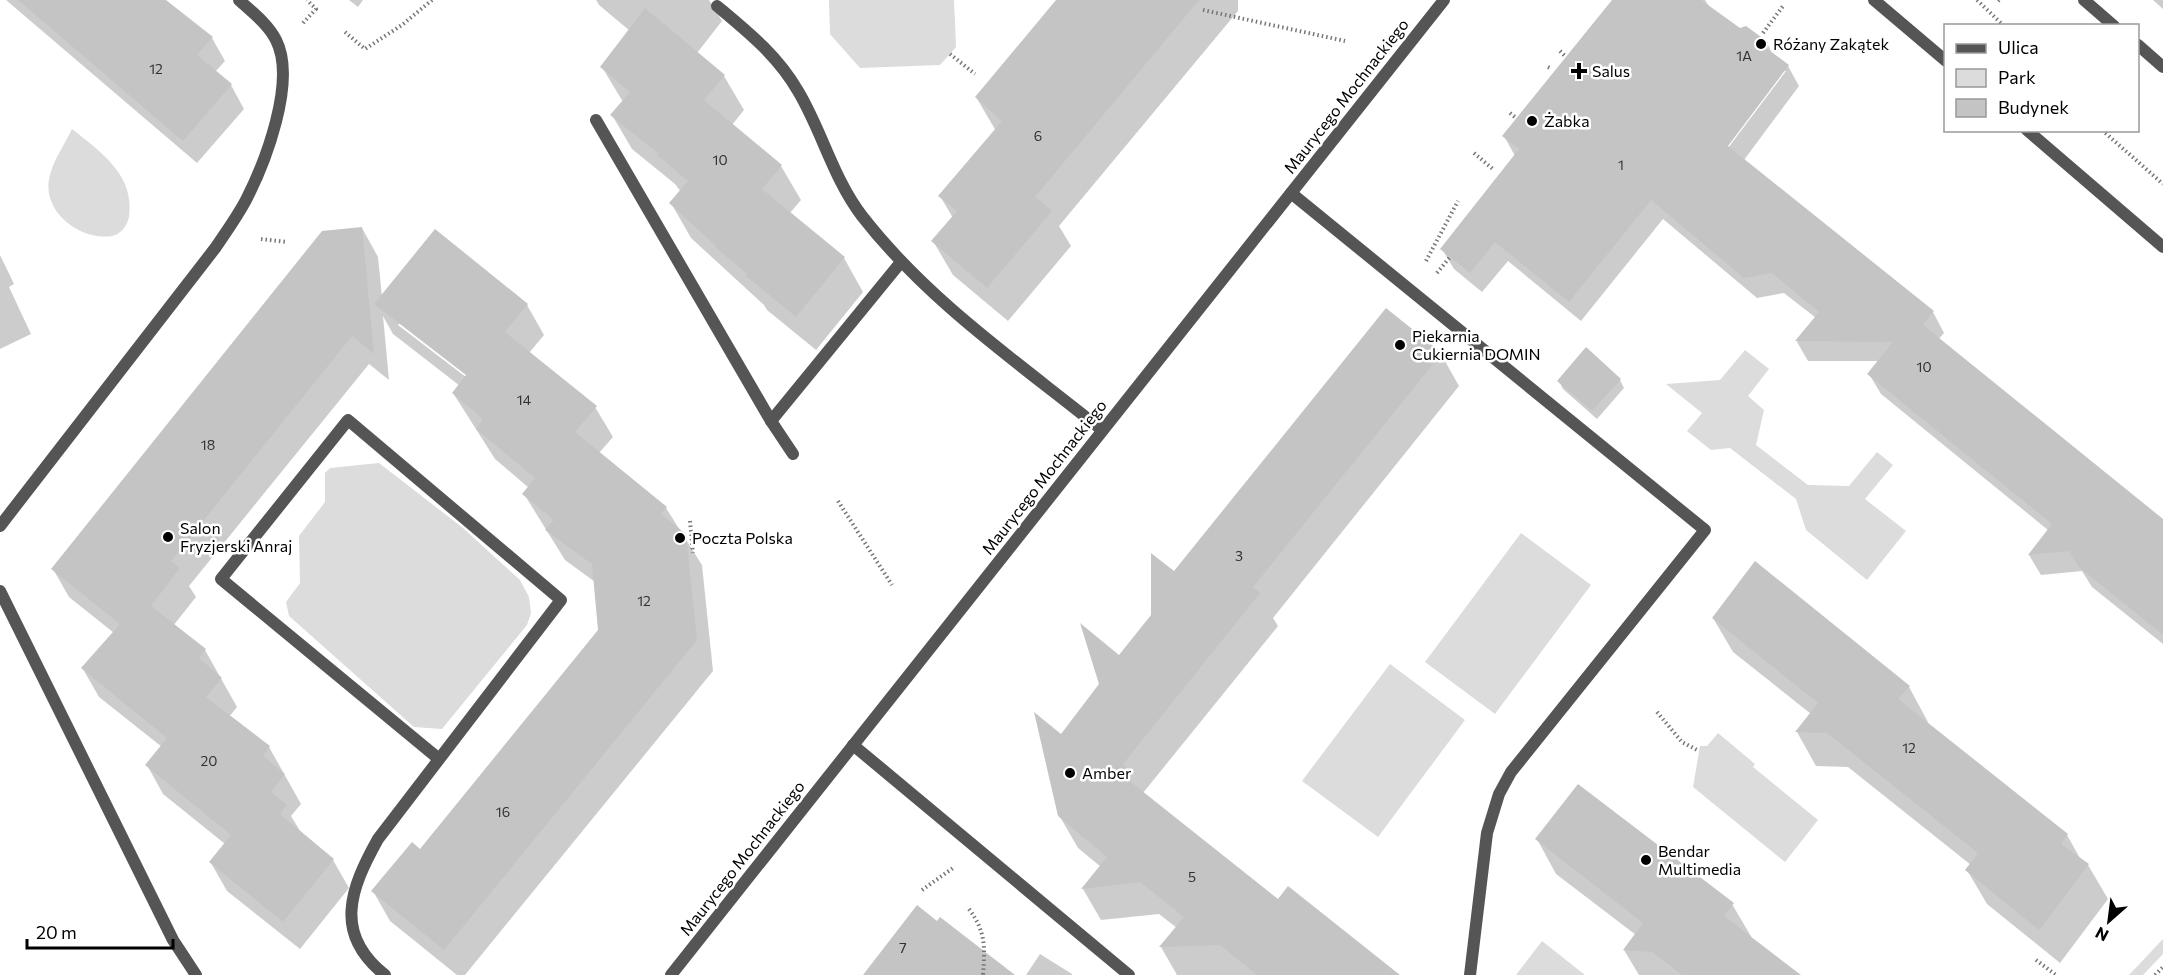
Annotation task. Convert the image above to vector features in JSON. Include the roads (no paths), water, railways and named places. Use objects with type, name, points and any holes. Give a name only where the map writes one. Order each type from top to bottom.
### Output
[{"type":"street","points":[[0,526],[216,247],[253,187],[269,146],[275,123],[283,76],[282,56],[277,41],[267,27],[238,0]]},
{"type":"street","name":"Maurycego Mochnackiego","points":[[671,975],[1444,0]]},
{"type":"street","points":[[1874,0],[1944,59]]},
{"type":"street","points":[[2084,0],[2112,24]]},
{"type":"street","points":[[717,6],[770,51],[788,73],[804,100],[850,199],[901,262],[937,297],[1102,430]]},
{"type":"street","points":[[2139,46],[2163,67]]},
{"type":"street","points":[[596,120],[771,421],[793,454]]},
{"type":"street","points":[[2029,132],[2163,247]]},
{"type":"street","points":[[1291,193],[1705,530],[1511,772],[1498,794],[1487,833],[1470,975]]},
{"type":"street","points":[[771,421],[901,262]]},
{"type":"street","points":[[385,975],[366,958],[359,947],[352,926],[353,896],[357,880],[378,839],[561,600],[348,420],[221,579],[439,759]]},
{"type":"street","points":[[0,591],[173,940],[196,975]]},
{"type":"street","points":[[853,745],[1129,975]]},
{"type":"place","name":"Różany Zakątek","points":[[1761,44]]},
{"type":"place","name":"Salus","points":[[1579,71]]},
{"type":"place","name":"Żabka","points":[[1532,121]]},
{"type":"place","name":"Piekarnia Cukiernia DOMIN","points":[[1400,345]]},
{"type":"place","name":"Salon Fryzjerski Anraj","points":[[168,537]]},
{"type":"place","name":"Poczta Polska","points":[[680,538]]},
{"type":"place","name":"Amber","points":[[1070,773]]},
{"type":"place","name":"Bendar Multimedia","points":[[1646,860]]}]
